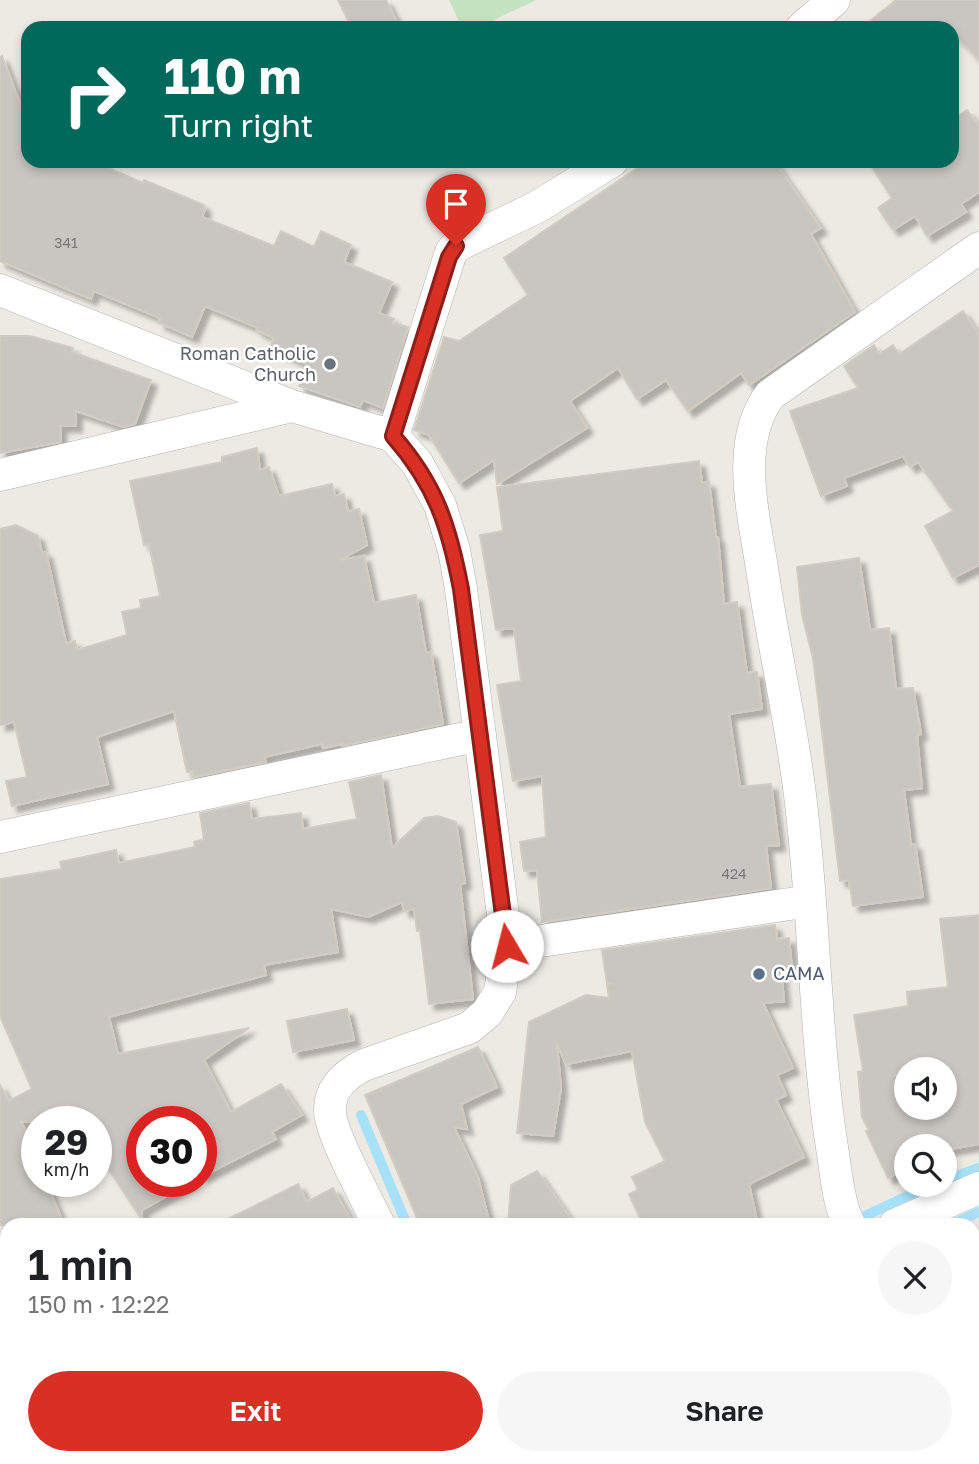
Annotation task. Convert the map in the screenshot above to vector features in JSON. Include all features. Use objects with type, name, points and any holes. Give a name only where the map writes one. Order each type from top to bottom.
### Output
[{"type":"street","points":[[810,21],[834,0]]},
{"type":"street","points":[[393,436],[451,252],[456,246],[537,207],[601,168]]},
{"type":"street","points":[[848,1218],[837,1182],[827,1114],[800,794],[770,625],[751,491],[750,461],[754,424],[759,409],[770,395],[979,248]]},
{"type":"street","points":[[0,290],[292,406],[393,436],[417,463],[440,505],[454,550],[461,589],[507,946],[500,992],[487,1013],[469,1028],[364,1065],[349,1072],[337,1084],[329,1112],[376,1218]]},
{"type":"street","points":[[0,475],[292,406]]},
{"type":"street","points":[[0,837],[480,735]]},
{"type":"street","points":[[507,946],[810,901]]},
{"type":"street","points":[[915,1218],[979,1188]]},
{"type":"green space","points":[[449,0],[536,0],[492,21],[459,21]]},
{"type":"building","points":[[338,0],[386,0],[396,21],[348,21]]},
{"type":"building","points":[[896,0],[979,0],[979,60],[959,39],[959,21],[870,21]]},
{"type":"building","points":[[2,56],[21,106],[21,168],[108,168],[204,205],[202,217],[274,246],[281,231],[314,247],[321,231],[351,245],[344,262],[392,282],[379,313],[394,319],[392,323],[408,327],[383,408],[363,400],[360,407],[299,386],[307,364],[270,348],[274,338],[257,330],[258,328],[205,306],[192,337],[159,323],[160,318],[94,291],[91,299],[0,261]]},
{"type":"building","points":[[967,110],[979,126],[979,192],[961,204],[966,212],[927,236],[915,216],[893,230],[878,208],[892,198],[873,168],[959,168],[959,116]]},
{"type":"building","points":[[638,168],[779,168],[821,228],[811,234],[855,312],[749,385],[741,373],[688,411],[666,380],[637,399],[618,368],[570,401],[587,428],[497,484],[494,460],[459,483],[429,435],[414,430],[444,337],[459,341],[528,295],[504,258]]},
{"type":"building","points":[[963,311],[979,335],[979,565],[953,578],[925,526],[953,511],[918,462],[910,467],[903,456],[844,478],[847,486],[821,496],[790,411],[858,388],[844,366],[874,345],[879,354],[893,345],[899,354]]},
{"type":"building","points":[[0,336],[30,336],[73,348],[72,352],[151,380],[135,424],[123,427],[76,411],[76,426],[60,426],[61,442],[0,453]]},
{"type":"building","points":[[257,448],[260,470],[269,467],[279,496],[332,484],[335,496],[344,494],[348,511],[359,509],[367,545],[340,560],[364,556],[374,603],[416,595],[426,653],[431,652],[443,724],[342,746],[323,748],[322,744],[264,757],[266,762],[194,777],[193,771],[187,772],[174,711],[97,737],[108,784],[12,806],[6,781],[27,777],[14,722],[0,725],[0,529],[16,525],[38,536],[42,553],[46,552],[66,643],[75,641],[77,650],[127,635],[122,612],[141,608],[140,600],[160,596],[149,544],[144,545],[130,481],[222,462],[222,457]]},
{"type":"building","points":[[699,461],[702,482],[709,482],[718,537],[724,604],[737,602],[747,673],[757,672],[762,709],[729,714],[740,787],[771,784],[779,845],[766,846],[771,888],[542,922],[537,870],[524,871],[520,842],[546,837],[542,776],[513,781],[497,685],[521,681],[514,628],[496,630],[480,535],[503,531],[497,487]]},
{"type":"building","points":[[859,558],[870,630],[889,628],[896,689],[913,688],[921,734],[917,735],[922,788],[904,790],[911,845],[915,844],[923,897],[853,906],[849,880],[840,881],[813,658],[802,615],[797,567]]},
{"type":"building","points":[[381,775],[392,848],[424,818],[438,816],[456,822],[465,883],[460,884],[473,999],[429,1004],[420,930],[417,931],[414,909],[404,911],[402,902],[368,917],[331,909],[338,952],[264,965],[266,975],[109,1017],[118,1054],[249,1028],[204,1060],[231,1112],[281,1084],[302,1115],[272,1132],[276,1139],[217,1169],[217,1106],[126,1106],[126,1196],[112,1174],[112,1106],[21,1106],[21,1197],[53,1197],[61,1218],[0,1218],[0,1085],[9,1101],[32,1089],[0,1016],[0,879],[62,869],[60,862],[116,850],[119,863],[195,847],[194,842],[204,839],[200,813],[249,803],[252,819],[301,813],[303,829],[357,819],[349,782]]},
{"type":"building","points":[[979,915],[979,1144],[957,1148],[957,1134],[894,1134],[894,1175],[888,1178],[862,1117],[858,1072],[863,1071],[854,1015],[908,1006],[907,992],[948,987],[940,919]]},
{"type":"building","points":[[775,925],[777,939],[789,938],[792,968],[781,969],[784,1001],[763,1003],[793,1068],[777,1075],[786,1095],[776,1100],[804,1157],[749,1184],[756,1218],[640,1218],[629,1194],[638,1190],[632,1177],[665,1161],[645,1122],[632,1051],[566,1064],[557,1044],[561,1088],[553,1136],[517,1133],[529,1022],[586,995],[609,998],[607,985],[612,983],[607,984],[602,950]]},
{"type":"building","points":[[347,1009],[354,1040],[293,1052],[287,1021]]},
{"type":"building","points":[[478,1047],[497,1087],[461,1104],[467,1129],[454,1127],[478,1177],[488,1218],[417,1218],[365,1095]]},
{"type":"building","points":[[537,1171],[570,1218],[509,1218],[511,1185]]},
{"type":"building","points":[[298,1184],[307,1202],[333,1188],[350,1218],[230,1218]]},
{"type":"building","points":[[127,1197],[165,1197],[142,1210],[142,1218]]},
{"type":"waterway","points":[[361,1115],[404,1218]]},
{"type":"waterway","points":[[957,1176],[979,1168]]},
{"type":"waterway","points":[[860,1218],[905,1197]]},
{"type":"waterway","points":[[966,1218],[979,1212]]},
{"type":"place","name":"Roman Catholic Church","points":[[330,364]]},
{"type":"place","name":"CAMA","points":[[759,974]]},
{"type":"route","points":[[456,246],[449,257],[393,436],[417,463],[440,505],[454,550],[507,946]]}]
